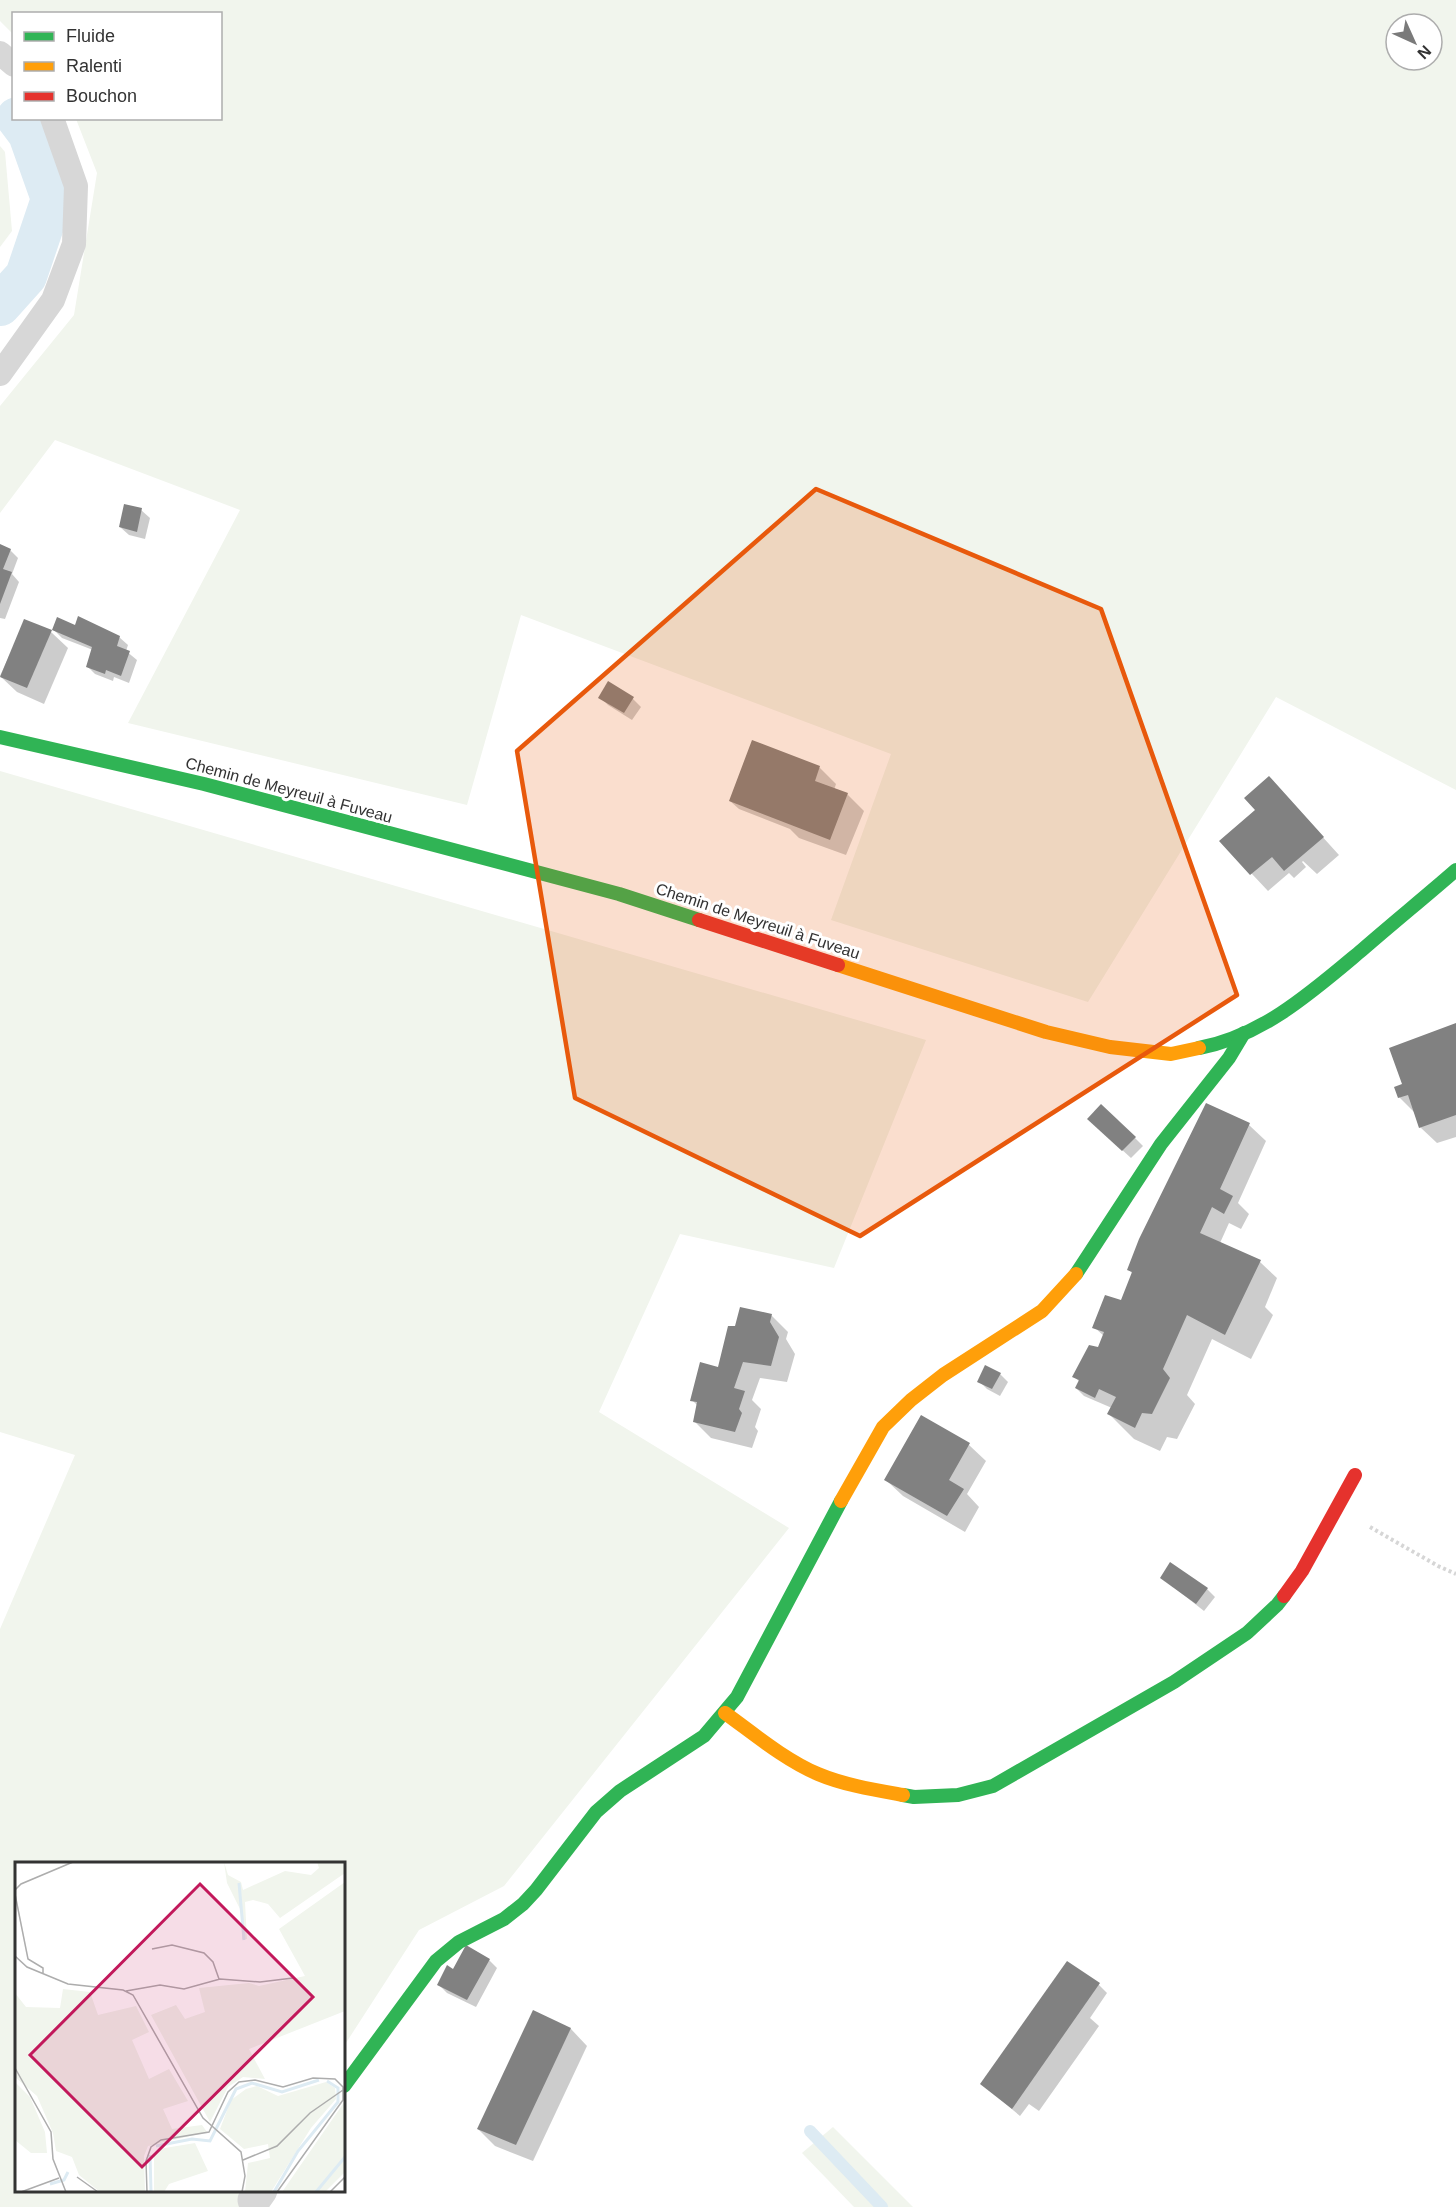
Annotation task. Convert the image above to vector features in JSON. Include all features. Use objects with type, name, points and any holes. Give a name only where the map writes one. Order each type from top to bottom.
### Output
[{"type":"street","name":"Chemin de Meyreuil à Fuveau","points":[[0,737],[204,784],[619,894],[1046,1032],[1110,1047],[1171,1054],[1222,1044],[1270,1021],[1320,985],[1456,870]]},
{"type":"street","points":[[345,2085],[436,1961],[466,1938],[509,1917],[537,1887],[586,1823],[609,1800],[637,1779],[699,1740],[725,1713],[737,1697],[862,1461],[883,1427],[911,1400],[943,1375],[1042,1311],[1062,1290],[1081,1268],[1161,1144],[1229,1058],[1244,1033]]},
{"type":"street","points":[[725,1713],[783,1754],[818,1774],[873,1790],[914,1797],[958,1796],[993,1786],[1174,1682],[1247,1633],[1277,1605],[1302,1571],[1338,1509],[1354,1475]]},
{"type":"lane","points":[[0,53],[12,63]]},
{"type":"lane","points":[[0,374],[53,300],[74,244],[76,186],[53,120]]},
{"type":"path","points":[[1338,1509],[1456,1574]]},
{"type":"highlighted area","points":[[816,489],[1101,609],[1237,995],[860,1236],[575,1098],[517,751]]},
{"type":"shaded area","points":[[0,0],[1456,0],[1456,790],[1276,697],[1088,1002],[831,920],[891,754],[521,615],[467,805],[128,723],[240,510],[55,440],[0,513],[0,406],[74,315],[97,173],[76,120],[222,120],[222,12],[12,12],[12,33],[0,21]]},
{"type":"shaded area","points":[[0,146],[5,152],[12,231],[0,247]]},
{"type":"shaded area","points":[[0,771],[926,1040],[834,1268],[680,1234],[599,1412],[789,1528],[504,1886],[419,1930],[345,2044],[345,1862],[15,1862],[15,2192],[249,2192],[239,2207],[0,2207],[0,1629],[75,1455],[0,1432]]},
{"type":"shaded area","points":[[833,2127],[913,2207],[854,2207],[802,2153]]},
{"type":"building","points":[[124,504],[142,508],[137,532],[119,527]]},
{"type":"building","points":[[0,544],[11,549],[3,569],[12,572],[0,604]]},
{"type":"building","points":[[78,616],[120,636],[117,646],[130,651],[121,676],[106,670],[105,674],[86,667],[92,647],[52,630],[57,617],[75,625]]},
{"type":"building","points":[[24,619],[52,630],[27,688],[0,677]]},
{"type":"building","points":[[608,681],[634,697],[624,713],[598,698]]},
{"type":"building","points":[[752,740],[820,766],[815,781],[848,793],[830,840],[729,801]]},
{"type":"building","points":[[1269,776],[1324,837],[1284,871],[1272,857],[1250,875],[1219,841],[1255,810],[1244,798]]},
{"type":"building","points":[[1456,1023],[1456,1115],[1419,1128],[1408,1095],[1398,1098],[1394,1087],[1402,1084],[1389,1048]]},
{"type":"building","points":[[1206,1103],[1250,1123],[1220,1189],[1233,1196],[1224,1214],[1212,1207],[1200,1233],[1261,1260],[1225,1335],[1187,1315],[1163,1369],[1170,1378],[1152,1414],[1142,1413],[1135,1428],[1107,1414],[1116,1397],[1099,1389],[1095,1398],[1075,1388],[1079,1380],[1072,1377],[1089,1345],[1098,1347],[1104,1332],[1092,1328],[1105,1295],[1121,1300],[1132,1272],[1127,1270],[1139,1239]]},
{"type":"building","points":[[1101,1104],[1136,1137],[1122,1151],[1087,1119]]},
{"type":"building","points":[[740,1307],[772,1314],[770,1322],[779,1337],[771,1366],[743,1362],[734,1388],[745,1391],[739,1409],[742,1413],[735,1432],[693,1422],[697,1402],[690,1401],[700,1362],[718,1367],[728,1326],[735,1326]]},
{"type":"building","points":[[985,1365],[1001,1373],[992,1389],[977,1382]]},
{"type":"building","points":[[921,1415],[970,1443],[949,1480],[964,1489],[947,1516],[884,1480]]},
{"type":"building","points":[[1170,1562],[1208,1588],[1196,1604],[1160,1578]]},
{"type":"building","points":[[466,1945],[490,1959],[467,2000],[437,1985],[447,1965],[453,1969]]},
{"type":"building","points":[[1067,1961],[1100,1983],[1012,2109],[980,2084]]},
{"type":"building","points":[[533,2010],[571,2028],[516,2145],[477,2129]]},
{"type":"waterway","points":[[0,305],[26,276],[52,199],[29,134],[18,120]]},
{"type":"waterway","points":[[810,2131],[882,2207]]},
{"type":"traffic: fast","points":[[0,737],[204,784],[619,894],[699,920]]},
{"type":"traffic: fast","points":[[1199,1048],[1245,1033],[1286,1010],[1325,981],[1456,870]]},
{"type":"traffic: fast","points":[[1076,1274],[1161,1144],[1229,1058],[1244,1033]]},
{"type":"traffic: fast","points":[[345,2085],[436,1961],[459,1942],[504,1919],[523,1904],[596,1812],[620,1791],[704,1736],[737,1697],[841,1501]]},
{"type":"traffic: fast","points":[[903,1795],[914,1797],[958,1795],[993,1786],[1174,1682],[1247,1633],[1284,1596]]},
{"type":"traffic: slow","points":[[838,965],[1046,1032],[1110,1047],[1171,1054],[1199,1048]]},
{"type":"traffic: slow","points":[[841,1501],[883,1427],[911,1400],[943,1375],[1042,1311],[1076,1274]]},
{"type":"traffic: slow","points":[[725,1713],[782,1754],[818,1774],[849,1784],[903,1795]]},
{"type":"traffic: jam","points":[[699,920],[838,965]]},
{"type":"traffic: jam","points":[[1284,1596],[1302,1571],[1355,1475]]}]
